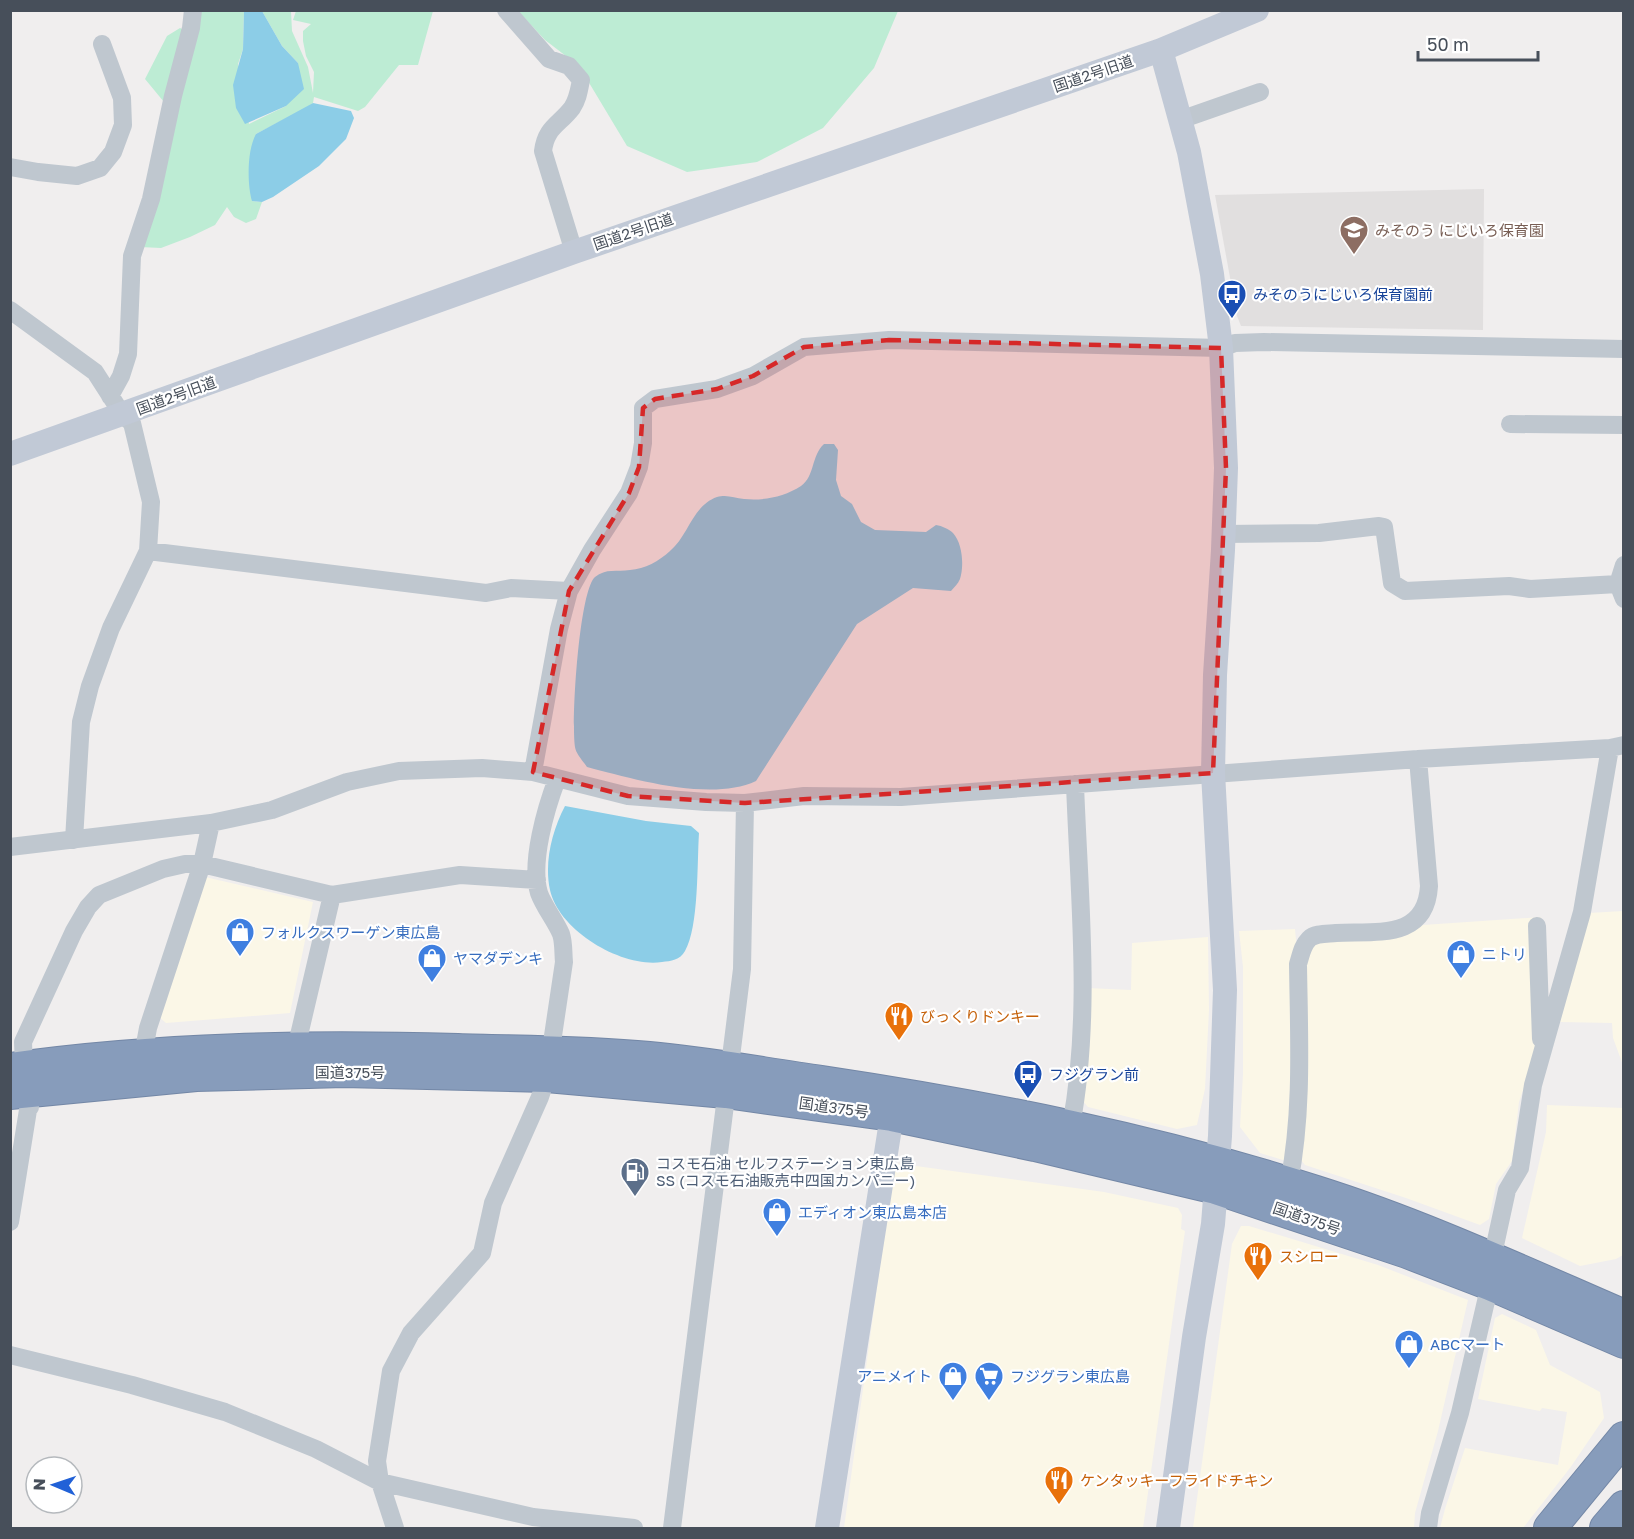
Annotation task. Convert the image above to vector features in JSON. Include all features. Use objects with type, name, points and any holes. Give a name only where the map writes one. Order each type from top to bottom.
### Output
[{"type":"highway","name":"国道375号","points":[[18,1080],[143,1055],[208,1050],[296,1048],[548,1064],[922,1097],[1071,1126],[1217,1175],[1407,1252],[1491,1271],[1623,1316]]},
{"type":"highway","name":"国道375号","points":[[18,1080],[548,1064]]},
{"type":"highway","name":"国道375号","points":[[728,1080],[1047,1148],[1289,1184],[1416,1227],[1491,1271],[1623,1342]]},
{"type":"highway","points":[[1550,1528],[1623,1438]]},
{"type":"highway","points":[[1606,1528],[1623,1507]]},
{"type":"street","points":[[116,405],[128,354],[132,256],[151,199],[173,96],[191,28],[193,10]]},
{"type":"street","points":[[506,10],[549,59],[569,66],[581,80],[579,94],[573,106],[545,137],[543,151],[574,252]]},
{"type":"street","name":"国道2号旧道","points":[[10,454],[116,405],[574,252],[1161,50],[1257,10]]},
{"type":"street","points":[[10,167],[77,176],[100,168],[113,152],[123,125],[122,98],[102,44]]},
{"type":"street","points":[[1161,50],[1203,220],[1212,274],[1221,348],[1226,468],[1215,675],[1213,773],[1226,990],[1217,1175],[1213,1224],[1194,1337],[1168,1528]]},
{"type":"street","points":[[1180,120],[1260,92]]},
{"type":"street","points":[[10,310],[95,372],[116,405],[132,423],[151,502],[148,551],[111,628],[90,686],[81,722],[74,840]]},
{"type":"street","points":[[533,772],[559,629],[569,591],[629,493],[639,467],[643,443],[643,408],[655,399],[717,388],[753,376],[804,346],[889,340],[1221,348],[1235,343],[1264,342],[1623,349]]},
{"type":"street","points":[[1509,424],[1623,425]]},
{"type":"street","points":[[1223,534],[1318,533],[1384,527],[1392,583],[1405,591],[1499,586],[1621,591],[1623,565]]},
{"type":"street","points":[[148,551],[486,593],[511,588],[569,591]]},
{"type":"street","points":[[1428,1528],[1430,1513],[1460,1413],[1507,1190],[1520,1168],[1533,1085],[1582,912],[1623,728]]},
{"type":"street","points":[[10,847],[211,823],[272,810],[347,782],[399,771],[482,768],[533,772],[628,796],[745,803],[804,796],[901,797],[1213,773],[1619,746]]},
{"type":"street","points":[[1289,1184],[1300,1095],[1298,964],[1303,947],[1311,937],[1326,934],[1395,930],[1412,925],[1421,915],[1428,902],[1429,886],[1418,759]]},
{"type":"street","points":[[395,1528],[380,1482],[376,1461],[392,1371],[411,1333],[482,1253],[493,1203],[540,1097],[548,1064],[564,962],[563,943],[540,894],[537,880],[543,820],[557,779]]},
{"type":"street","points":[[1071,1126],[1076,1097],[1082,1010],[1075,784]]},
{"type":"street","points":[[672,1528],[742,969],[745,803]]},
{"type":"street","points":[[143,1055],[148,1028],[202,864],[211,823]]},
{"type":"street","points":[[10,1222],[30,1107],[18,1080],[23,1042],[74,931],[99,895],[163,869],[184,864],[202,864],[332,895],[460,875],[537,880]]},
{"type":"street","points":[[296,1048],[332,895]]},
{"type":"street","points":[[1537,926],[1541,1055]]},
{"type":"street","points":[[827,1528],[892,1116]]},
{"type":"street","points":[[10,1355],[132,1385],[225,1412],[316,1449],[380,1482],[533,1517],[634,1528]]},
{"type":"highlighted area","points":[[889,340],[1221,348],[1226,468],[1213,773],[745,803],[628,796],[533,772],[569,591],[629,493],[639,467],[643,408],[655,399],[717,389],[753,376],[804,347]]},
{"type":"shaded area","name":"みそのう にじいろ保育園","points":[[1484,189],[1483,330],[1241,326],[1237,316],[1215,195]]},
{"type":"shaded area","name":"フォルクスワーゲン東広島","points":[[205,877],[313,902],[290,1013],[166,1023],[159,1017]]},
{"type":"shaded area","points":[[1623,911],[1623,1065],[1613,1038],[1612,1023],[1560,1022],[1589,913]]},
{"type":"shaded area","points":[[1541,917],[1544,1029],[1519,1102],[1512,1161],[1496,1184],[1489,1219],[1480,1225],[1305,1165],[1301,1160],[1305,965],[1310,950],[1320,940],[1405,936],[1423,925]]},
{"type":"shaded area","points":[[1295,929],[1297,951],[1293,1073],[1286,1161],[1260,1153],[1240,1127],[1243,1074],[1243,967],[1239,931]]},
{"type":"shaded area","points":[[1208,937],[1209,1010],[1205,1089],[1197,1125],[1177,1129],[1088,1107],[1081,1099],[1087,988],[1131,990],[1132,943]]},
{"type":"shaded area","points":[[1547,1105],[1623,1108],[1623,1255],[1616,1259],[1580,1266],[1522,1238],[1546,1132]]},
{"type":"shaded area","points":[[894,1163],[1104,1192],[1178,1208],[1182,1215],[1181,1229],[1185,1231],[1143,1528],[844,1528]]},
{"type":"shaded area","points":[[1241,1226],[1249,1226],[1378,1265],[1468,1300],[1438,1431],[1415,1513],[1414,1528],[1193,1528],[1232,1244]]},
{"type":"shaded area","points":[[1502,1314],[1536,1330],[1550,1365],[1600,1392],[1604,1418],[1570,1468],[1523,1528],[1440,1528],[1465,1448],[1558,1465],[1567,1412],[1542,1408],[1540,1411],[1478,1399],[1495,1318]]},
{"type":"green space","points":[[200,11],[244,11],[243,49],[238,64],[249,124],[286,106],[298,63],[282,46],[262,11],[291,11],[292,31],[308,67],[313,93],[314,72],[306,56],[303,41],[303,31],[311,24],[293,20],[296,11],[433,11],[418,65],[399,65],[365,107],[358,111],[314,97],[313,103],[306,108],[256,134],[252,201],[262,202],[256,219],[246,223],[234,217],[227,207],[215,225],[190,237],[161,248],[140,247]]},
{"type":"green space","points":[[518,11],[898,11],[874,68],[823,128],[757,162],[687,172],[627,146],[579,66],[545,40]]},
{"type":"green space","points":[[180,28],[184,30],[164,102],[145,79],[167,36]]},
{"type":"water","points":[[244,11],[262,11],[282,46],[298,63],[304,89],[286,106],[245,124],[236,108],[233,85],[243,49]]},
{"type":"water","points":[[313,103],[351,111],[354,118],[346,139],[319,166],[273,197],[262,202],[252,201],[249,167],[256,134]]},
{"type":"water","points":[[824,444],[834,444],[838,450],[836,480],[841,496],[852,504],[861,522],[875,530],[926,532],[936,525],[953,533],[959,543],[962,556],[961,574],[957,584],[951,591],[913,588],[857,624],[756,781],[738,787],[695,789],[649,782],[587,767],[575,747],[574,712],[581,631],[589,587],[595,577],[607,571],[625,571],[652,564],[670,551],[702,507],[717,497],[766,499],[788,493],[801,486],[809,477],[817,454]]},
{"type":"water","points":[[565,806],[646,821],[691,826],[699,833],[693,927],[690,940],[681,956],[662,962],[629,959],[594,944],[566,919],[556,905],[548,879],[550,847]]},
{"type":"place","name":"みそのう にじいろ保育園","points":[[1354,256]]},
{"type":"place","name":"みそのうにじいろ保育園前","points":[[1232,320]]},
{"type":"place","name":"フォルクスワーゲン東広島","points":[[240,958]]},
{"type":"place","name":"ニトリ","points":[[1461,980]]},
{"type":"place","name":"ヤマダデンキ","points":[[432,984]]},
{"type":"place","name":"びっくりドンキー","points":[[899,1042]]},
{"type":"place","name":"フジグラン前","points":[[1028,1100]]},
{"type":"place","name":"コスモ石油 セルフステーション東広島 SS (コスモ石油販売中四国カンパニー)","points":[[635,1198]]},
{"type":"place","name":"エディオン東広島本店","points":[[777,1238]]},
{"type":"place","name":"スシロー","points":[[1258,1282]]},
{"type":"place","name":"ABCマート","points":[[1409,1370]]},
{"type":"place","name":"アニメイト","points":[[953,1402]]},
{"type":"place","name":"フジグラン東広島","points":[[989,1402]]},
{"type":"place","name":"ケンタッキーフライドチキン","points":[[1059,1506]]}]
